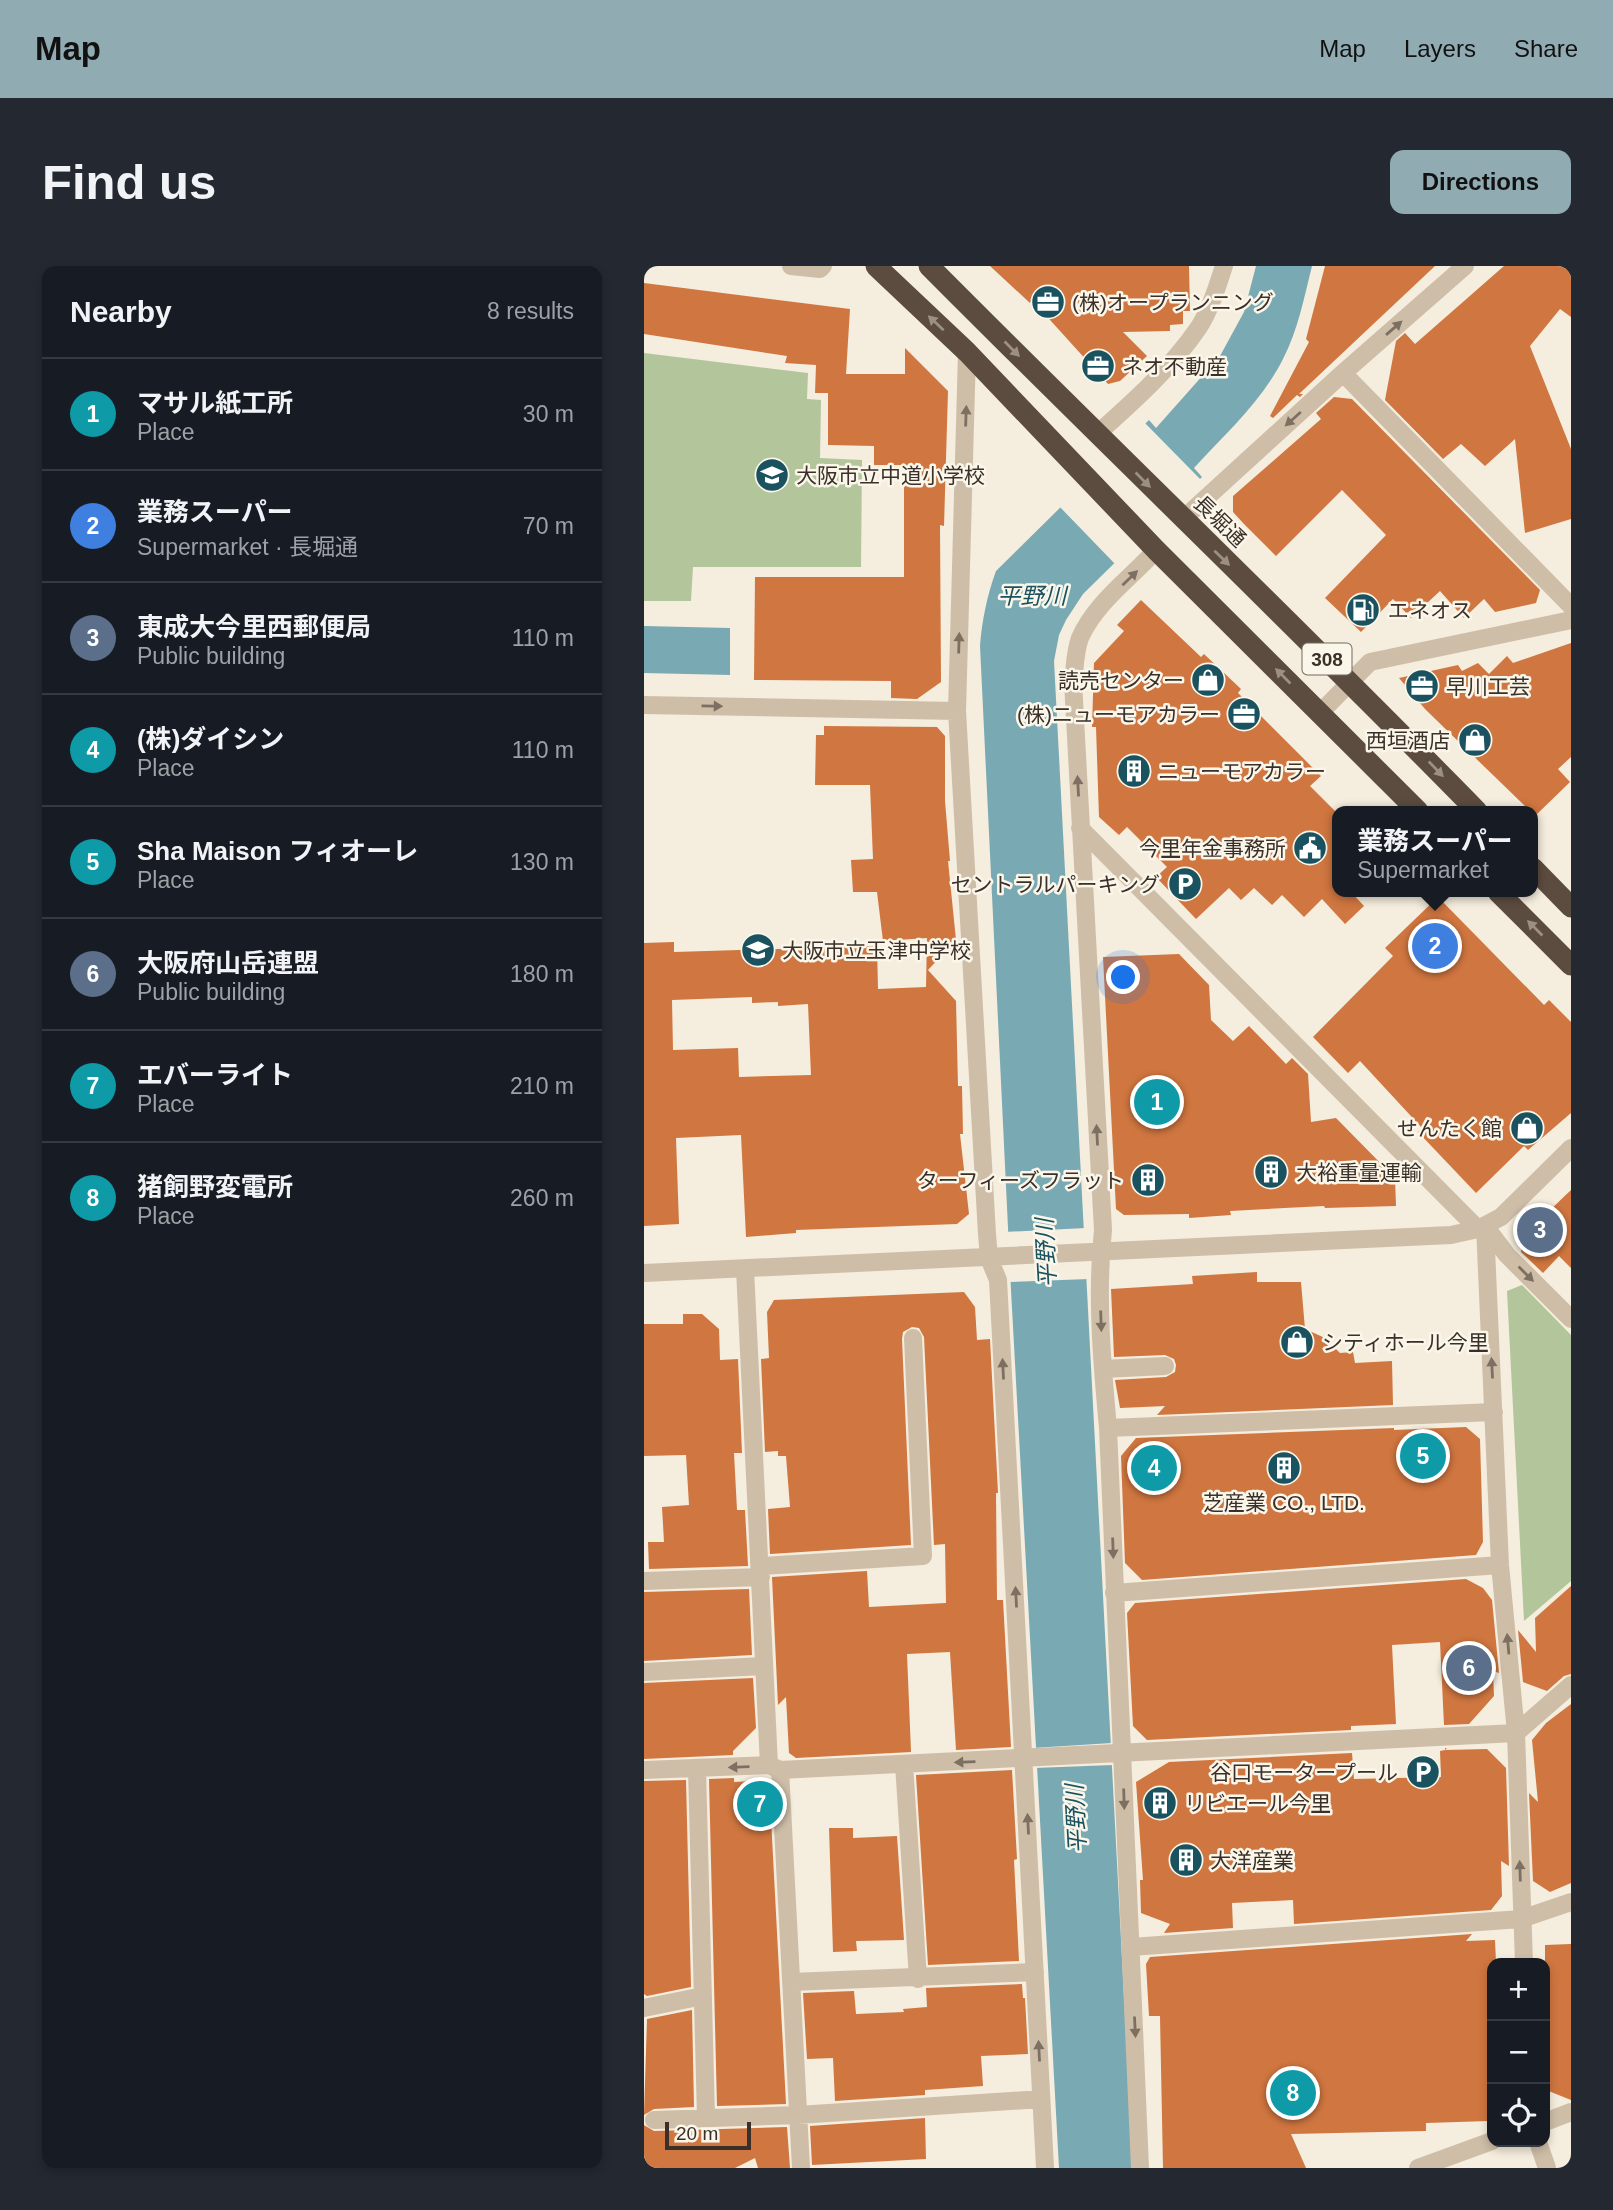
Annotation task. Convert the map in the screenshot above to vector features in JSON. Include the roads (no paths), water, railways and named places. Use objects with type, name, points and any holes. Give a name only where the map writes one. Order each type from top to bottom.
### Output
[{"type":"highway","name":"308","points":[[876,266],[967,352],[1151,544],[1413,806]]},
{"type":"highway","name":"長堀通","points":[[929,266],[1112,450],[1351,682],[1472,806]]},
{"type":"highway","points":[[1538,873],[1571,907]]},
{"type":"highway","points":[[1503,897],[1571,965]]},
{"type":"street","points":[[791,266],[820,269],[823,266]]},
{"type":"street","points":[[1097,434],[1178,355],[1214,298],[1224,266]]},
{"type":"street","points":[[1178,515],[1465,266]]},
{"type":"street","points":[[967,352],[957,711],[998,1258],[1029,1758],[1035,1972],[1045,2168]]},
{"type":"street","points":[[1343,373],[1571,606]]},
{"type":"street","points":[[1140,2168],[1130,1947],[1117,1753],[1108,1428],[1094,1253],[1102,1230],[1073,682],[1079,640],[1095,611],[1151,544]]},
{"type":"street","points":[[1320,713],[1370,662],[1571,620]]},
{"type":"street","points":[[644,705],[957,711]]},
{"type":"street","points":[[1080,828],[1482,1227],[1571,1320]]},
{"type":"street","points":[[644,1273],[1451,1235],[1482,1227],[1501,1217],[1571,1148]]},
{"type":"street","points":[[1482,1227],[1494,1412],[1500,1565],[1516,1733],[1524,1958]]},
{"type":"street","points":[[745,1269],[764,1666],[791,1982],[801,2168]]},
{"type":"street","points":[[644,1581],[923,1556],[913,1338]]},
{"type":"street","points":[[1102,1369],[1165,1366]]},
{"type":"street","points":[[1108,1428],[1494,1412]]},
{"type":"street","points":[[1114,1592],[1500,1565]]},
{"type":"street","points":[[644,1672],[764,1666]]},
{"type":"street","points":[[644,1770],[904,1764],[1516,1733],[1571,1685]]},
{"type":"street","points":[[904,1764],[918,1979]]},
{"type":"street","points":[[697,1768],[706,2118]]},
{"type":"street","points":[[1130,1947],[1521,1919],[1571,1902]]},
{"type":"street","points":[[791,1982],[918,1979],[1035,1972]]},
{"type":"street","points":[[644,2008],[703,1996]]},
{"type":"street","points":[[654,2120],[798,2115],[1041,2099]]},
{"type":"street","points":[[1550,2120],[1571,2112]]},
{"type":"street","points":[[1418,2168],[1487,2143]]},
{"type":"street","points":[[1540,2147],[1548,2168]]},
{"type":"water","name":"平野川","points":[[1256,266],[1312,266],[1297,325],[1283,359],[1254,403],[1194,468],[1202,477],[1083,594],[1059,635],[1054,661],[1133,2168],[1059,2168],[1011,1290],[981,636],[996,571],[1149,420],[1156,428],[1220,356],[1244,312]]},
{"type":"water","points":[[644,626],[730,628],[730,675],[644,673]]},
{"type":"place","name":"(株)オープランニング","points":[[1048,302]]},
{"type":"place","name":"ネオ不動産","points":[[1098,366]]},
{"type":"place","name":"大阪市立中道小学校","points":[[772,475]]},
{"type":"place","name":"エネオス","points":[[1363,610]]},
{"type":"place","name":"読売センター","points":[[1208,680]]},
{"type":"place","name":"早川工芸","points":[[1422,686]]},
{"type":"place","name":"(株)ニューモアカラー","points":[[1244,714]]},
{"type":"place","name":"西垣酒店","points":[[1475,740]]},
{"type":"place","name":"ニューモアカラー","points":[[1134,771]]},
{"type":"place","name":"今里年金事務所","points":[[1310,848]]},
{"type":"place","name":"セントラルパーキング","points":[[1185,884]]},
{"type":"place","name":"業務スーパー","points":[[1435,946]]},
{"type":"place","name":"大阪市立玉津中学校","points":[[758,950]]},
{"type":"place","name":"マサル紙工所","points":[[1157,1102]]},
{"type":"place","name":"せんたく館","points":[[1527,1128]]},
{"type":"place","name":"大裕重量運輸","points":[[1271,1172]]},
{"type":"place","name":"ターフィーズフラット","points":[[1148,1180]]},
{"type":"place","name":"東成大今里西郵便局","points":[[1540,1230]]},
{"type":"place","name":"シティホール今里","points":[[1297,1342]]},
{"type":"place","name":"Sha Maison フィオーレ","points":[[1423,1456]]},
{"type":"place","name":"(株)ダイシン","points":[[1154,1468]]},
{"type":"place","name":"芝産業 CO., LTD.","points":[[1284,1468]]},
{"type":"place","name":"大阪府山岳連盟","points":[[1469,1668]]},
{"type":"place","name":"谷口モータープール","points":[[1423,1772]]},
{"type":"place","name":"リビエール今里","points":[[1160,1803]]},
{"type":"place","name":"エバーライト","points":[[760,1804]]},
{"type":"place","name":"大洋産業","points":[[1186,1860]]},
{"type":"place","name":"猪飼野変電所","points":[[1293,2093]]}]
